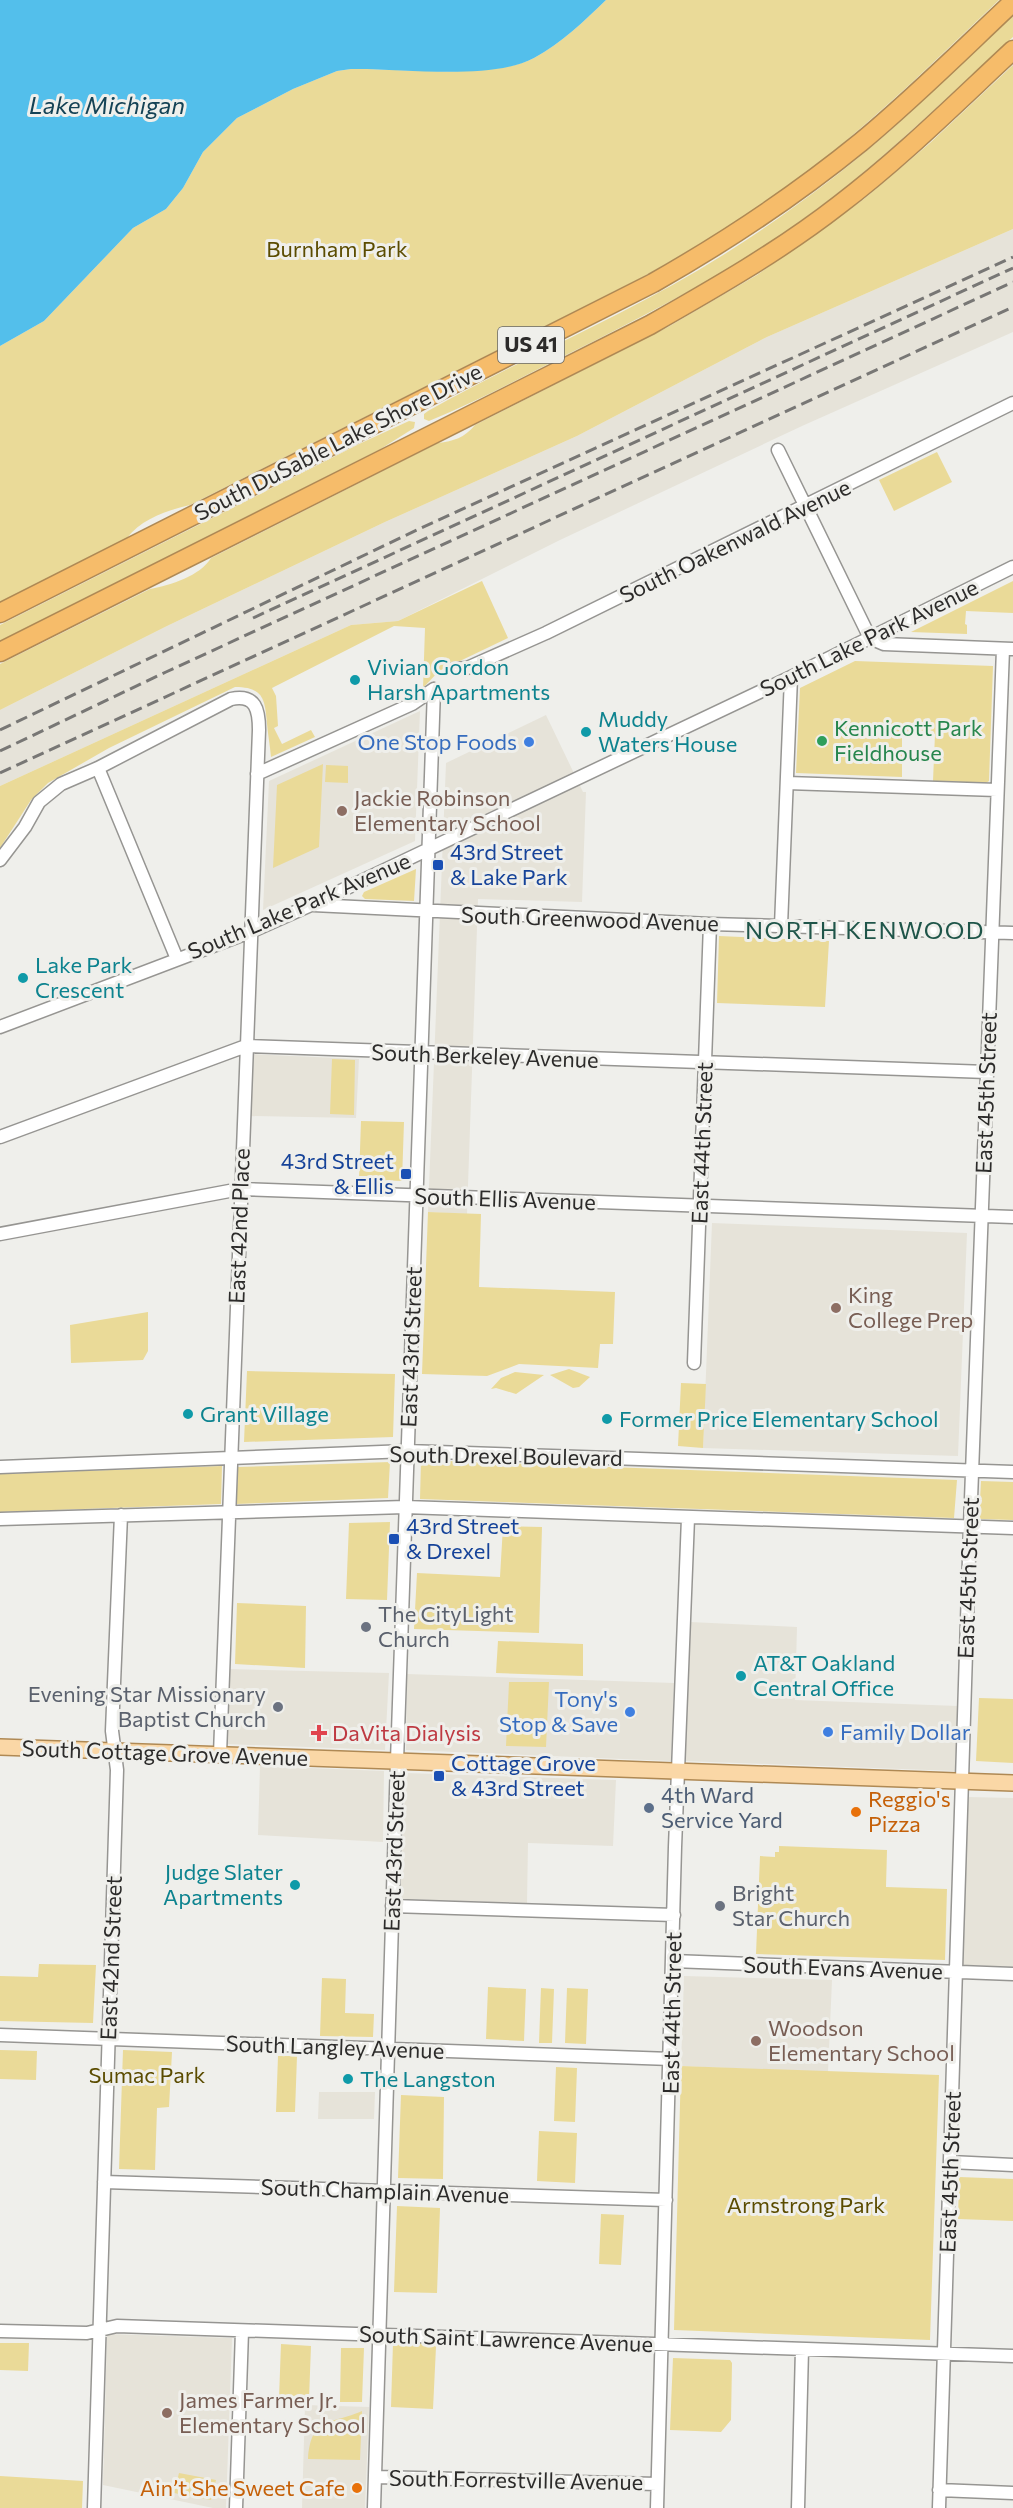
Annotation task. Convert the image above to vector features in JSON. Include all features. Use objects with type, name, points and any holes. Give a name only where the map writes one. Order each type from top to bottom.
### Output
[{"type":"highway","name":"South DuSable Lake Shore Drive","points":[[0,613],[690,262],[779,205],[863,140],[1013,2]]},
{"type":"highway","name":"South DuSable Lake Shore Drive","points":[[0,652],[650,324],[726,282],[794,237],[862,187],[924,134],[1013,50]]},
{"type":"main road","name":"South Cottage Grove Avenue","points":[[0,1747],[1013,1784]]},
{"type":"street","name":"South Oakenwald Avenue","points":[[454,669],[467,668],[546,633],[1013,404]]},
{"type":"street","points":[[778,450],[870,638],[884,644],[1008,649]]},
{"type":"street","name":"South Lake Park Avenue","points":[[0,1027],[250,932],[311,905],[791,677],[1013,567]]},
{"type":"street","name":"East 45th Street","points":[[939,2508],[972,1470],[998,790],[1008,649]]},
{"type":"street","points":[[781,926],[791,677]]},
{"type":"street","name":"East 43rd Street","points":[[257,774],[412,704],[434,690],[405,1507],[374,2508]]},
{"type":"street","name":"East 42nd Place","points":[[98,768],[231,699],[239,698],[251,702],[258,710],[220,1754]]},
{"type":"street","points":[[0,860],[25,827],[39,802],[61,784],[98,768],[177,959]]},
{"type":"street","points":[[788,783],[998,790]]},
{"type":"street","name":"South Greenwood Avenue","points":[[311,905],[710,924],[1013,933]]},
{"type":"street","name":"East 44th Street","points":[[694,1363],[710,924]]},
{"type":"street","name":"South Berkeley Avenue","points":[[0,1137],[246,1046],[705,1064],[987,1072]]},
{"type":"street","name":"South Ellis Avenue","points":[[0,1234],[240,1190],[1013,1217]]},
{"type":"street","name":"South Drexel Boulevard","points":[[0,1467],[407,1451],[1013,1472]]},
{"type":"street","points":[[0,1519],[405,1507],[1013,1528]]},
{"type":"street","name":"East 42nd Street","points":[[94,2508],[117,1770],[112,1731],[121,1515]]},
{"type":"street","name":"East 44th Street","points":[[657,2508],[678,1771],[688,1518]]},
{"type":"street","points":[[392,1906],[674,1915]]},
{"type":"street","name":"South Evans Avenue","points":[[673,1961],[1013,1974]]},
{"type":"street","name":"South Langley Avenue","points":[[0,2035],[671,2058]]},
{"type":"street","points":[[950,2162],[1013,2165]]},
{"type":"street","name":"South Champlain Avenue","points":[[104,2182],[666,2200]]},
{"type":"street","name":"South Saint Lawrence Avenue","points":[[0,2331],[87,2333],[117,2326],[1013,2356]]},
{"type":"street","points":[[236,2508],[242,2331]]},
{"type":"street","points":[[798,2508],[802,2349]]},
{"type":"street","name":"South Forrestville Avenue","points":[[375,2477],[657,2484]]},
{"type":"street","points":[[939,2490],[1013,2493]]},
{"type":"shaded area","points":[[1013,229],[1013,332],[802,426],[560,540],[398,621],[351,625],[0,786],[0,710],[167,626],[385,522],[577,436],[767,337]]},
{"type":"shaded area","name":"Jackie Robinson Elementary School","points":[[420,711],[415,841],[263,910],[269,781]]},
{"type":"shaded area","points":[[546,715],[583,792],[586,792],[582,902],[478,899],[467,1214],[428,1212],[446,763]]},
{"type":"shaded area","points":[[251,1054],[359,1059],[356,1118],[248,1116]]},
{"type":"shaded area","name":"King College Prep","points":[[712,1223],[967,1233],[958,1456],[703,1448]]},
{"type":"shaded area","points":[[690,1622],[797,1627],[795,1700],[958,1706],[955,1771],[685,1761]]},
{"type":"shaded area","points":[[229,1669],[389,1673],[385,1750],[226,1744]]},
{"type":"shaded area","points":[[407,1674],[674,1683],[671,1761],[406,1750]]},
{"type":"shaded area","points":[[260,1766],[384,1771],[383,1842],[258,1835]]},
{"type":"shaded area","points":[[406,1773],[616,1780],[613,1846],[528,1843],[527,1903],[399,1899]]},
{"type":"shaded area","points":[[967,1797],[1013,1798],[1013,1967],[962,1965]]},
{"type":"shaded area","name":"Woodson Elementary School","points":[[684,1976],[832,1980],[828,2072],[681,2066]]},
{"type":"shaded area","points":[[319,2092],[375,2092],[374,2119],[318,2119]]},
{"type":"shaded area","name":"James Farmer Jr. Elementary School","points":[[107,2334],[232,2338],[226,2508],[213,2508],[103,2485]]},
{"type":"shaded area","points":[[305,2405],[369,2407],[365,2508],[302,2508]]},
{"type":"green space","name":"Burnham Park","points":[[606,0],[999,0],[911,83],[820,162],[708,239],[637,280],[190,505],[156,516],[133,531],[127,538],[0,602],[0,346],[44,321],[133,228],[166,209],[183,188],[203,152],[237,118],[293,89],[337,71],[351,69],[470,71],[516,65],[554,46]]},
{"type":"green space","points":[[1013,16],[1013,37],[877,161],[799,222],[736,263],[639,318],[465,405],[429,421],[424,419],[424,414],[428,411],[657,293],[731,250],[773,222],[872,146]]},
{"type":"green space","points":[[1013,65],[1013,229],[767,337],[577,436],[385,522],[167,626],[0,710],[0,664],[150,589],[192,575],[211,558],[438,443],[458,438],[475,425],[668,327],[757,275],[864,199],[930,143]]},
{"type":"green space","points":[[409,421],[415,422],[414,428],[379,450],[0,641],[0,625]]},
{"type":"green space","points":[[937,452],[952,482],[894,511],[879,480]]},
{"type":"green space","points":[[482,581],[508,638],[439,671],[423,688],[425,628],[394,626],[272,688],[276,696],[278,726],[274,728],[282,744],[311,730],[315,737],[271,757],[265,708],[261,696],[252,689],[235,687],[109,748],[48,783],[31,800],[0,848],[0,786],[351,625],[398,621]]},
{"type":"green space","points":[[1013,581],[1013,613],[966,611],[967,634],[911,632]]},
{"type":"green space","points":[[855,661],[993,666],[989,781],[986,783],[933,781],[935,734],[902,734],[902,777],[796,773],[800,688]]},
{"type":"green space","points":[[323,764],[319,847],[273,868],[277,785]]},
{"type":"green space","points":[[326,765],[348,766],[348,783],[325,782]]},
{"type":"green space","points":[[416,869],[414,901],[365,899],[362,896],[364,892]]},
{"type":"green space","points":[[719,936],[829,941],[825,1007],[717,1003]]},
{"type":"green space","points":[[332,1059],[355,1060],[354,1115],[330,1114]]},
{"type":"green space","points":[[361,1121],[404,1122],[402,1181],[359,1179]]},
{"type":"green space","points":[[428,1212],[481,1214],[479,1287],[615,1292],[613,1344],[600,1344],[598,1368],[519,1364],[487,1376],[422,1374]]},
{"type":"green space","points":[[148,1312],[148,1351],[143,1360],[71,1363],[70,1325]]},
{"type":"green space","points":[[569,1369],[590,1377],[579,1387],[573,1388],[550,1375]]},
{"type":"green space","points":[[247,1371],[395,1374],[393,1437],[244,1442]]},
{"type":"green space","points":[[515,1372],[544,1375],[516,1394],[496,1388],[491,1389],[501,1378]]},
{"type":"green space","points":[[681,1383],[706,1384],[703,1448],[678,1446]]},
{"type":"green space","points":[[421,1460],[957,1480],[954,1518],[420,1499]]},
{"type":"green space","points":[[390,1462],[388,1498],[236,1504],[238,1467]]},
{"type":"green space","points":[[222,1466],[221,1504],[0,1512],[0,1474]]},
{"type":"green space","points":[[981,1481],[1013,1482],[1013,1520],[979,1519]]},
{"type":"green space","points":[[390,1522],[387,1600],[346,1599],[349,1523]]},
{"type":"green space","points":[[503,1526],[542,1527],[539,1633],[414,1629],[417,1573],[500,1577]]},
{"type":"green space","points":[[237,1603],[306,1606],[305,1668],[235,1664]]},
{"type":"green space","points":[[498,1641],[583,1644],[583,1676],[496,1673]]},
{"type":"green space","points":[[509,1682],[549,1682],[546,1747],[506,1746]]},
{"type":"green space","points":[[979,1698],[1013,1699],[1013,1763],[976,1761]]},
{"type":"green space","points":[[779,1846],[887,1850],[886,1887],[947,1889],[945,1960],[756,1954],[760,1856],[775,1857],[775,1852],[779,1852]]},
{"type":"green space","points":[[39,1964],[96,1965],[93,2023],[0,2021],[0,1976],[38,1977]]},
{"type":"green space","points":[[322,1978],[346,1979],[345,2013],[374,2014],[373,2037],[320,2036]]},
{"type":"green space","points":[[488,1987],[526,1989],[524,2041],[486,2039]]},
{"type":"green space","points":[[541,1988],[554,1989],[552,2043],[539,2043]]},
{"type":"green space","points":[[567,1988],[588,1989],[586,2044],[565,2043]]},
{"type":"green space","points":[[0,2050],[37,2051],[36,2080],[0,2079]]},
{"type":"green space","name":"Sumac Park","points":[[123,2050],[172,2052],[169,2107],[157,2108],[155,2170],[119,2169]]},
{"type":"green space","points":[[278,2056],[297,2056],[295,2112],[276,2112]]},
{"type":"green space","name":"Armstrong Park","points":[[681,2066],[939,2075],[930,2340],[674,2330]]},
{"type":"green space","points":[[556,2067],[577,2068],[575,2122],[554,2121]]},
{"type":"green space","points":[[401,2095],[444,2097],[443,2179],[398,2178]]},
{"type":"green space","points":[[539,2131],[577,2133],[575,2183],[537,2181]]},
{"type":"green space","points":[[959,2177],[1013,2179],[1013,2221],[958,2219]]},
{"type":"green space","points":[[397,2206],[440,2208],[437,2293],[394,2292]]},
{"type":"green space","points":[[601,2214],[624,2215],[621,2265],[599,2264]]},
{"type":"green space","points":[[0,2343],[29,2343],[28,2371],[0,2370]]},
{"type":"green space","points":[[393,2343],[432,2343],[436,2347],[433,2409],[391,2407]]},
{"type":"green space","points":[[281,2344],[311,2346],[309,2399],[279,2398]]},
{"type":"green space","points":[[341,2348],[364,2348],[362,2402],[340,2402]]},
{"type":"green space","points":[[673,2358],[730,2360],[732,2363],[731,2420],[721,2432],[670,2430]]},
{"type":"green space","points":[[362,2411],[360,2460],[308,2459],[313,2435],[318,2428]]},
{"type":"green space","points":[[179,2473],[216,2480],[211,2500],[174,2493]]},
{"type":"green space","points":[[0,2476],[83,2481],[82,2508],[0,2508]]},
{"type":"water","name":"Lake Michigan","points":[[0,0],[606,0],[554,46],[516,65],[494,69],[445,72],[351,69],[337,71],[293,89],[237,118],[203,152],[183,188],[166,209],[133,228],[44,321],[0,346]]},
{"type":"railway","points":[[0,730],[421,528],[1013,257]]},
{"type":"railway","points":[[253,618],[1013,268]]},
{"type":"railway","points":[[0,751],[166,672],[1013,282]]},
{"type":"railway","points":[[0,773],[1013,307]]},
{"type":"place","name":"Vivian Gordon Harsh Apartments","points":[[355,680]]},
{"type":"place","name":"Muddy Waters House","points":[[586,732]]},
{"type":"place","name":"Kennicott Park Fieldhouse","points":[[822,741]]},
{"type":"place","name":"One Stop Foods","points":[[529,742]]},
{"type":"place","name":"Jackie Robinson Elementary School","points":[[342,811]]},
{"type":"place","name":"43rd Street & Lake Park","points":[[438,865]]},
{"type":"place","name":"Lake Park Crescent","points":[[23,978]]},
{"type":"place","name":"43rd Street & Ellis","points":[[406,1174]]},
{"type":"place","name":"King College Prep","points":[[836,1308]]},
{"type":"place","name":"Grant Village","points":[[188,1414]]},
{"type":"place","name":"Former Price Elementary School","points":[[607,1419]]},
{"type":"place","name":"43rd Street & Drexel","points":[[394,1539]]},
{"type":"place","name":"The CityLight Church","points":[[366,1627]]},
{"type":"place","name":"AT&T Oakland Central Office","points":[[741,1676]]},
{"type":"place","name":"Evening Star Missionary Baptist Church","points":[[278,1707]]},
{"type":"place","name":"Tony's Stop & Save","points":[[630,1712]]},
{"type":"place","name":"Family Dollar","points":[[828,1732]]},
{"type":"place","name":"DaVita Dialysis","points":[[319,1733]]},
{"type":"place","name":"Cottage Grove & 43rd Street","points":[[439,1776]]},
{"type":"place","name":"4th Ward Service Yard","points":[[649,1808]]},
{"type":"place","name":"Reggio's Pizza","points":[[856,1812]]},
{"type":"place","name":"Judge Slater Apartments","points":[[295,1885]]},
{"type":"place","name":"Bright Star Church","points":[[720,1906]]},
{"type":"place","name":"Woodson Elementary School","points":[[756,2041]]},
{"type":"place","name":"The Langston","points":[[348,2079]]},
{"type":"place","name":"James Farmer Jr. Elementary School","points":[[167,2413]]},
{"type":"place","name":"Ain’t She Sweet Cafe","points":[[357,2488]]},
{"type":"district","name":"NORTH KENWOOD","points":[[865,931]]}]
